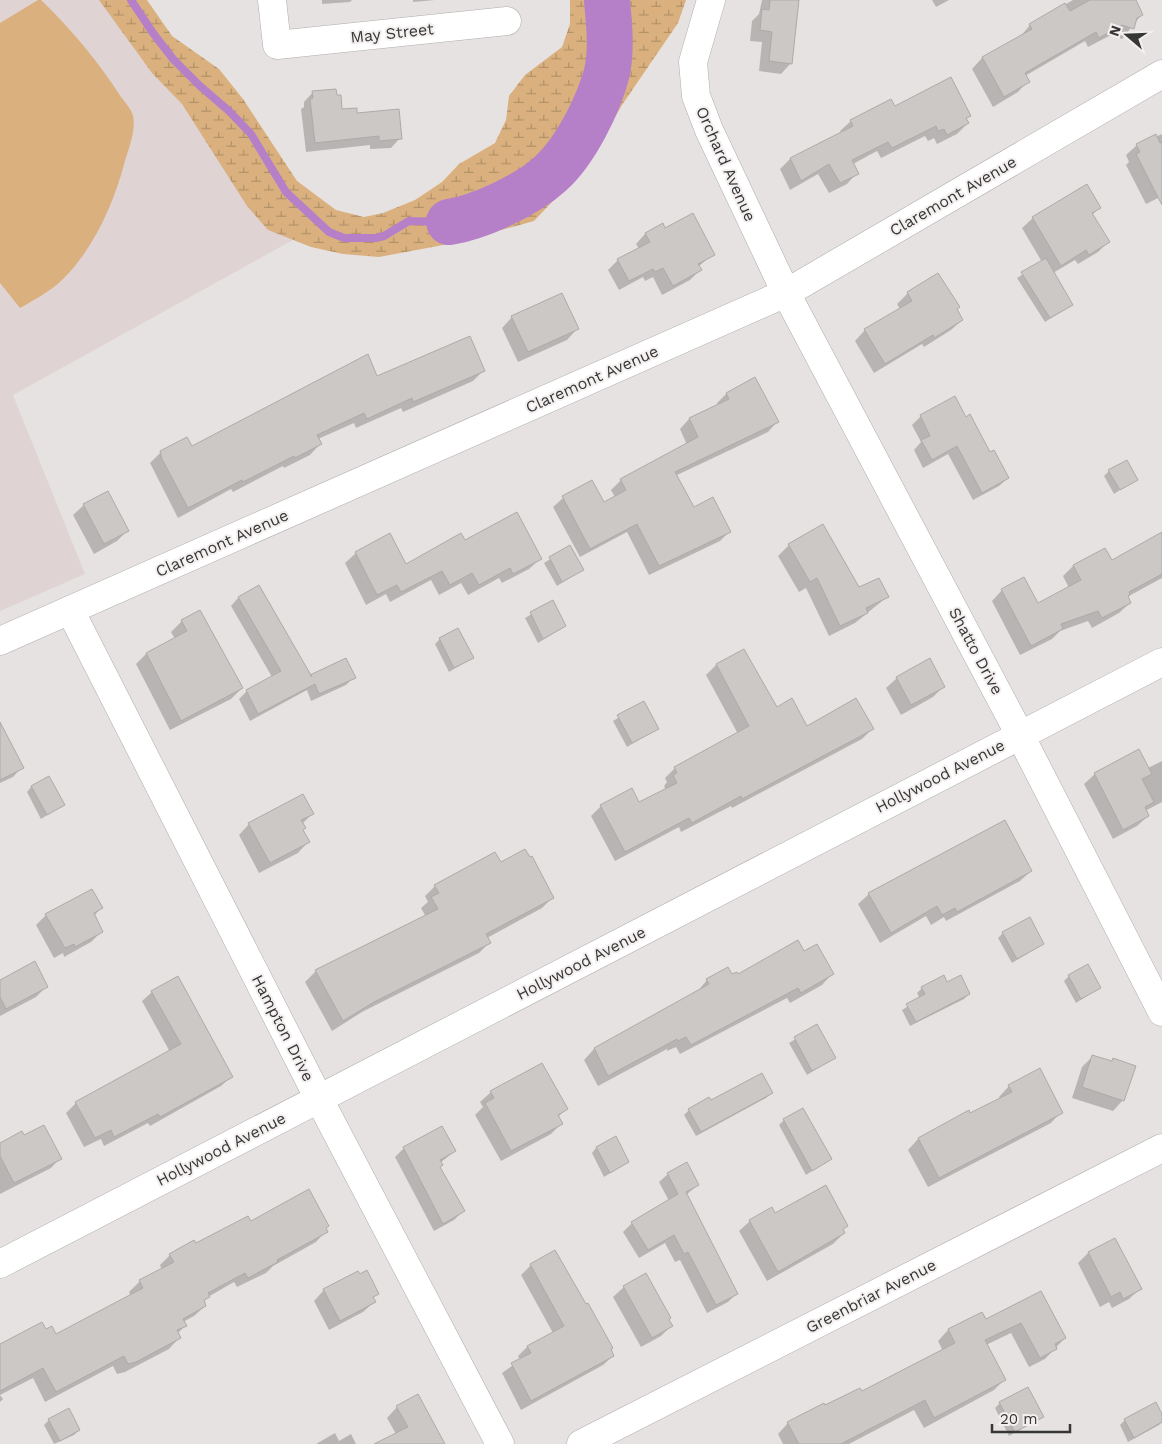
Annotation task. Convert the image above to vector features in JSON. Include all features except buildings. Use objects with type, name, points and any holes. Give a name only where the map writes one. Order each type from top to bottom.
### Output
[{"type":"street","name":"May Street","points":[[272,0],[277,45],[507,21]]},
{"type":"street","name":"Orchard Avenue","points":[[711,0],[693,62],[696,96],[709,130],[786,294]]},
{"type":"street","name":"Claremont Avenue","points":[[0,641],[786,294],[1162,74]]},
{"type":"street","name":"Shatto Drive","points":[[786,294],[1020,735],[1162,1012]]},
{"type":"street","name":"Hampton Drive","points":[[70,610],[318,1099],[500,1444]]},
{"type":"street","name":"Hollywood Avenue","points":[[0,1264],[1162,662]]},
{"type":"street","name":"Greenbriar Avenue","points":[[580,1444],[1162,1148]]},
{"type":"shaded area","points":[[0,0],[131,0],[320,225],[13,395],[85,574],[0,611]]},
{"type":"green space","points":[[41,0],[63,23],[103,71],[131,111],[134,127],[115,192],[94,238],[75,266],[59,283],[20,308],[0,283],[0,23]]},
{"type":"green space","points":[[99,0],[147,0],[172,36],[219,69],[243,99],[297,181],[336,210],[364,217],[383,213],[415,200],[442,182],[459,164],[495,143],[506,120],[509,96],[525,75],[562,47],[570,24],[570,0],[686,0],[678,23],[622,105],[588,164],[534,221],[454,243],[379,257],[343,254],[311,247],[268,230],[247,206],[182,104],[152,73]]},
{"type":"waterway","points":[[131,0],[173,59],[251,134],[286,192],[329,232],[344,238],[376,238],[384,236],[409,221],[449,222]]},
{"type":"waterway","points":[[449,222],[489,210],[529,190],[550,174],[568,153],[592,113],[607,72],[610,45],[607,0]]}]
